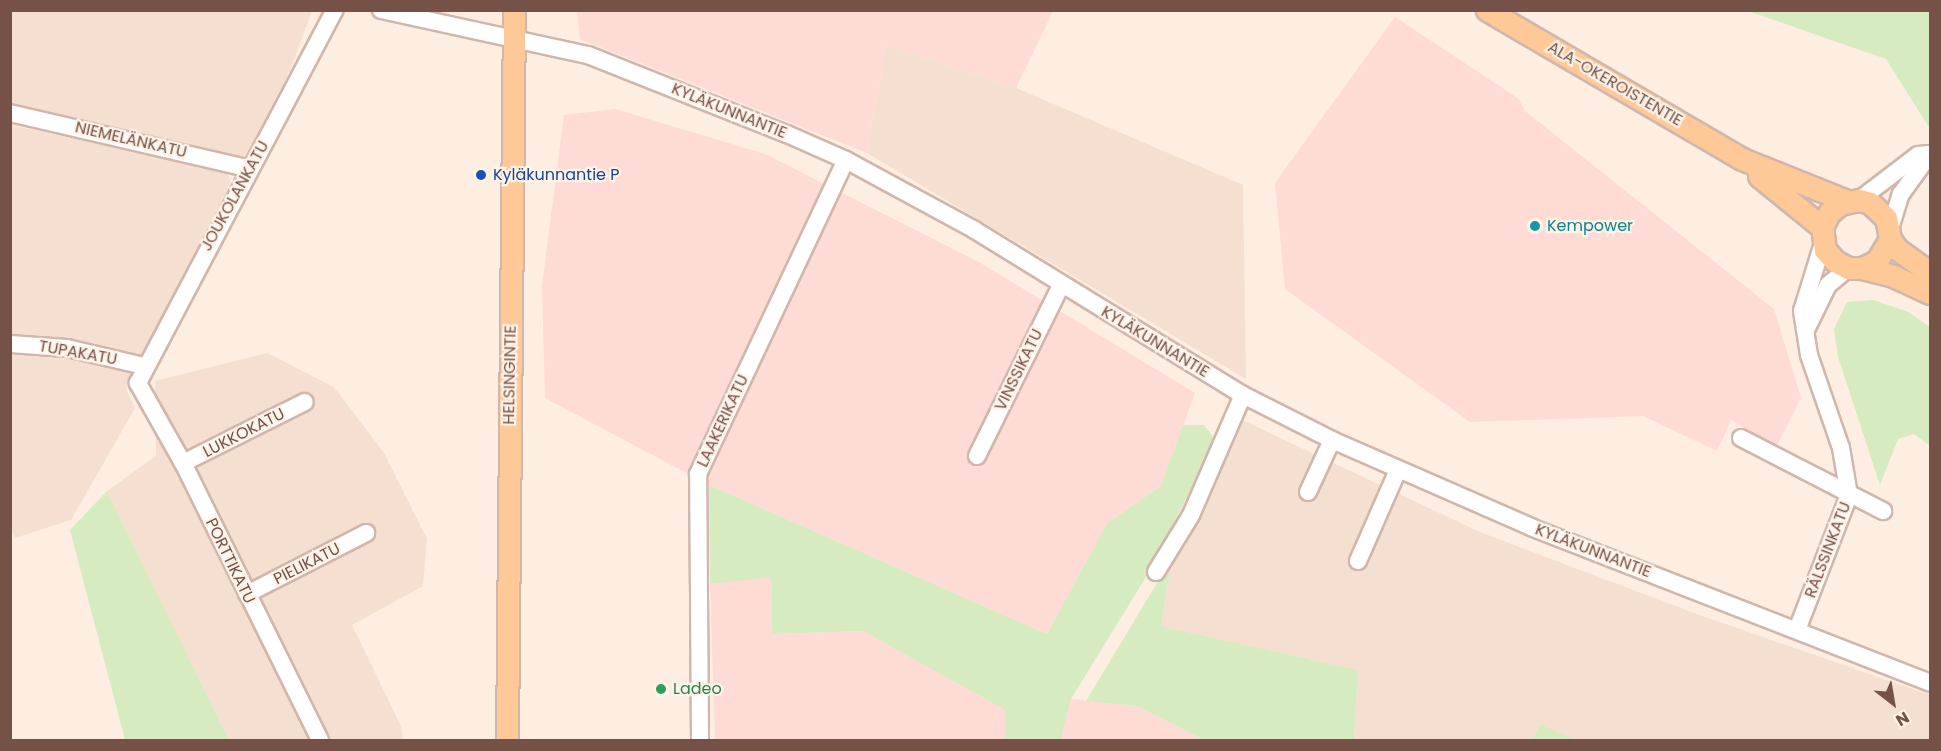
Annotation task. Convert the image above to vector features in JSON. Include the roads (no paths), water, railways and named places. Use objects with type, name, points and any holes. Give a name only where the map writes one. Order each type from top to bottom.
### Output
[{"type":"main road","name":"HELSINGINTIE","points":[[507,741],[514,10]]},
{"type":"main road","name":"ALA-OKEROISTENTIE","points":[[1487,10],[1742,159],[1853,200]]},
{"type":"main road","name":"ALA-OKEROISTENTIE","points":[[1742,159],[1822,235]]},
{"type":"main road","points":[[1930,273],[1907,259],[1890,234],[1880,209],[1853,200],[1834,208],[1822,235],[1829,256],[1855,268],[1930,293]]},
{"type":"main road","points":[[1855,268],[1883,255],[1890,234]]},
{"type":"street","name":"JOUKOLANKATU","points":[[138,383],[144,366],[335,10]]},
{"type":"street","name":"KYLÄKUNNANTIE","points":[[381,10],[588,55],[846,160],[973,229],[1244,395],[1332,440],[1533,528],[1797,630],[1822,644],[1930,683]]},
{"type":"street","name":"NIEMELÄNKATU","points":[[10,113],[250,170]]},
{"type":"street","points":[[1853,200],[1918,155],[1930,154],[1901,194],[1890,234]]},
{"type":"street","name":"LAAKERIKATU","points":[[700,741],[698,474],[846,160]]},
{"type":"street","name":"RÄLSSINKATU","points":[[1797,630],[1849,495],[1848,474],[1809,355],[1802,311],[1822,235]]},
{"type":"street","points":[[1806,330],[1828,285],[1855,268]]},
{"type":"street","name":"VINSSIKATU","points":[[977,456],[1062,285]]},
{"type":"street","name":"TUPAKATU","points":[[10,344],[67,348],[144,366]]},
{"type":"street","name":"PORTTIKATU","points":[[138,383],[183,463],[320,741]]},
{"type":"street","points":[[1156,572],[1191,515],[1244,395]]},
{"type":"street","name":"LUKKOKATU","points":[[183,463],[305,402]]},
{"type":"street","points":[[1741,438],[1883,511]]},
{"type":"street","points":[[1308,492],[1332,440]]},
{"type":"street","points":[[1358,561],[1398,470]]},
{"type":"street","name":"PIELIKATU","points":[[247,594],[366,533]]},
{"type":"place","name":"Kyläkunnantie P","points":[[481,175]]},
{"type":"place","name":"Kempower","points":[[1535,226]]},
{"type":"place","name":"Ladeo","points":[[661,689]]}]
